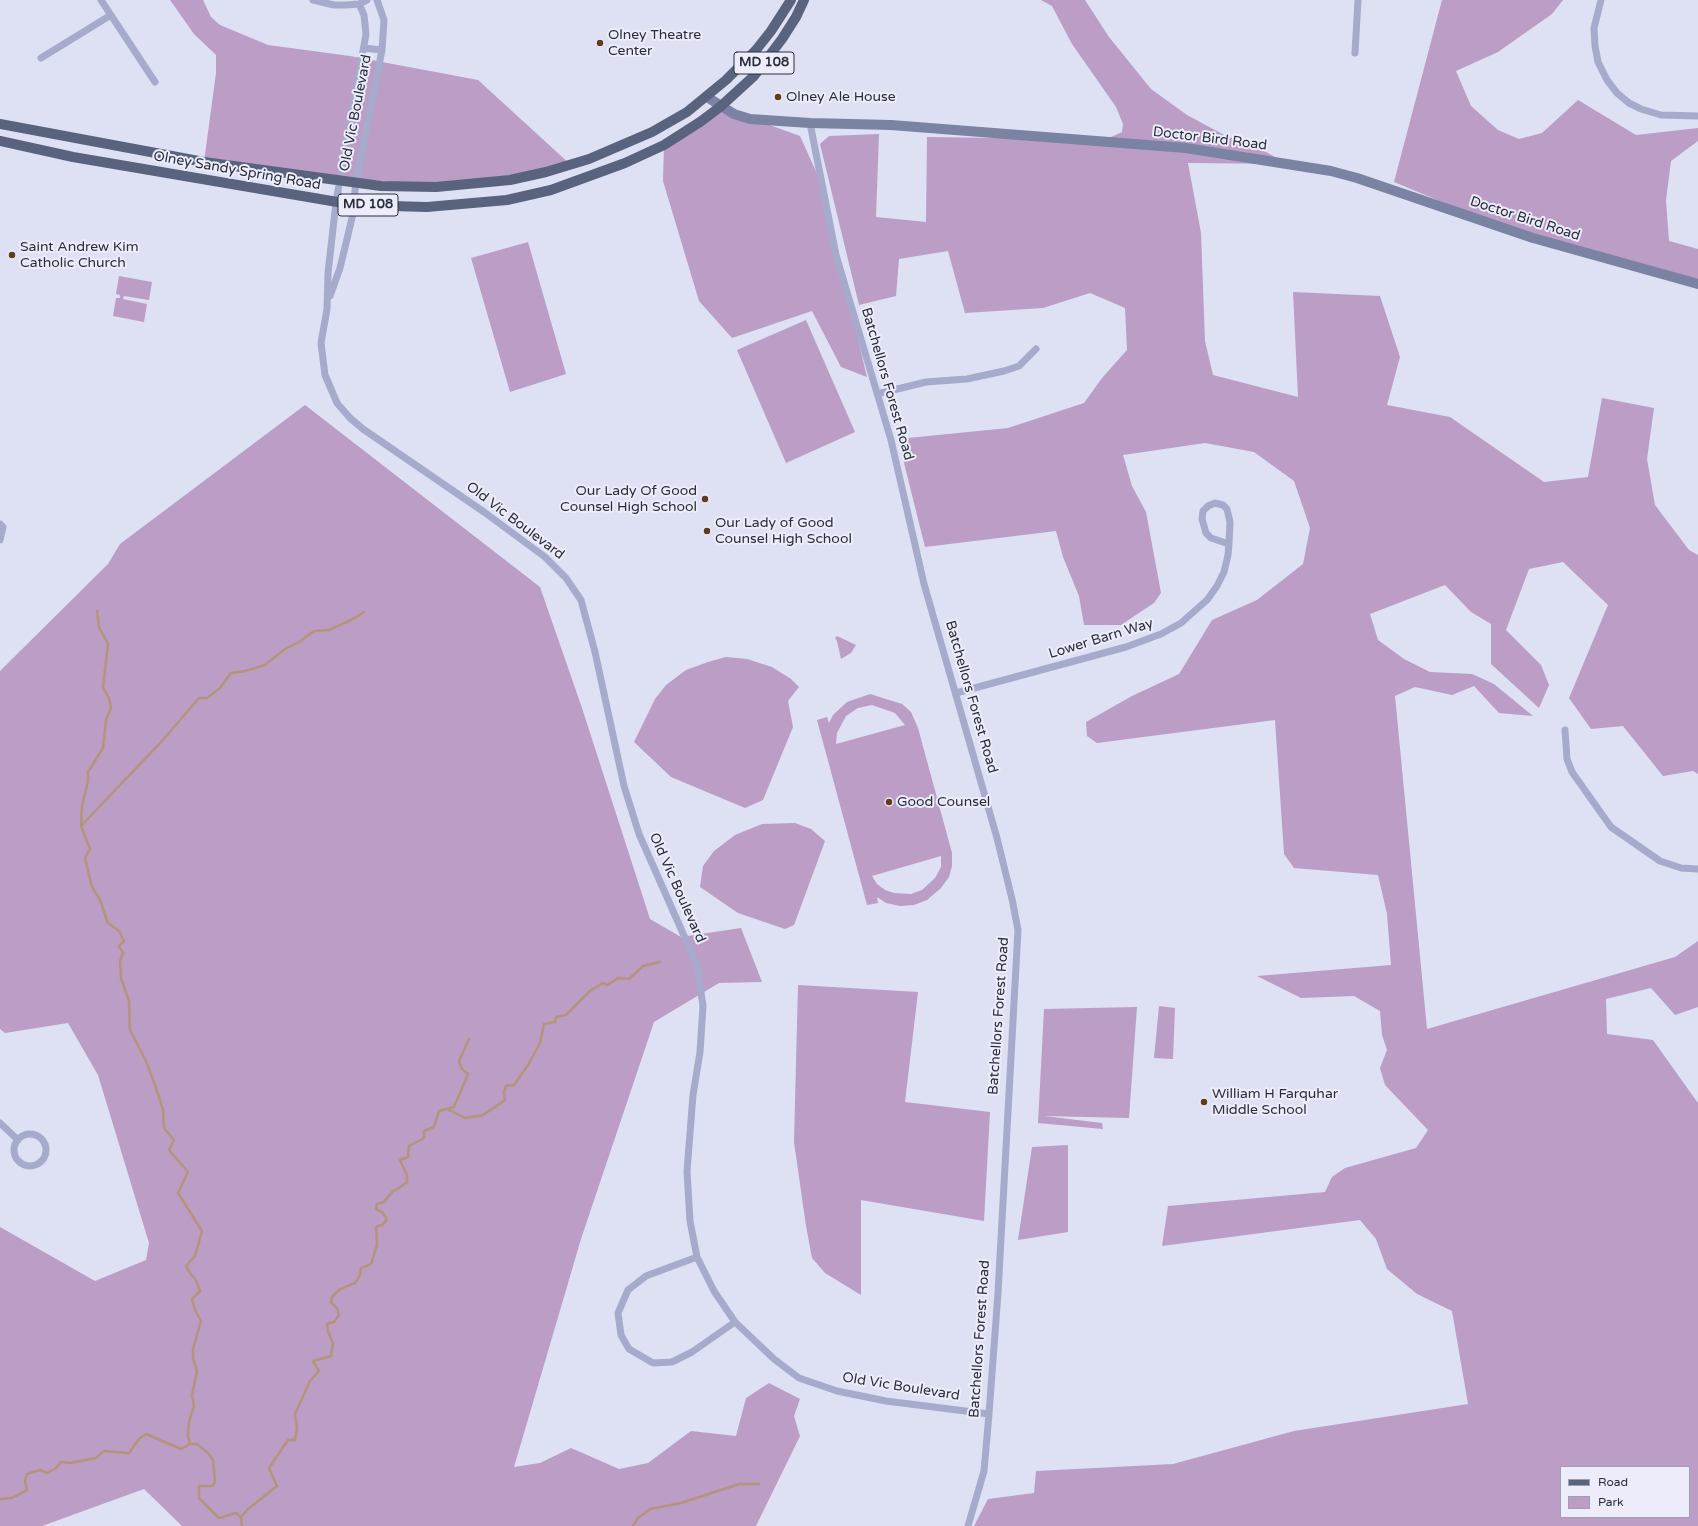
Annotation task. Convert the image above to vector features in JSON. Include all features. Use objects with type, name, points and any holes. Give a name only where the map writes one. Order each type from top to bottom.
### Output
[{"type":"main road","name":"Olney Sandy Spring Road","points":[[0,124],[204,162],[381,186],[436,187],[503,181],[546,172],[589,160],[635,140],[688,112],[707,97],[756,50],[792,0]]},
{"type":"main road","name":"Olney Sandy Spring Road","points":[[0,141],[73,157],[355,205],[427,207],[508,200],[551,190],[624,163],[664,145],[720,107],[738,92],[767,60],[796,18],[804,0]]},
{"type":"main road","name":"Doctor Bird Road","points":[[707,97],[720,107],[734,114],[750,119],[810,123],[891,125],[1186,148],[1331,171],[1357,178],[1533,238],[1698,284]]},
{"type":"street","points":[[102,0],[154,82]]},
{"type":"street","points":[[313,0],[334,5],[359,4],[367,0]]},
{"type":"street","name":"Old Vic Boulevard","points":[[328,301],[340,268],[355,205],[356,182],[382,50],[384,20],[377,0]]},
{"type":"street","points":[[1355,53],[1358,0]]},
{"type":"street","points":[[1601,0],[1594,28],[1595,46],[1598,62],[1606,80],[1617,93],[1629,103],[1641,109],[1661,115],[1698,116]]},
{"type":"street","name":"Old Vic Boulevard","points":[[359,4],[366,24],[364,48],[336,202],[328,273],[328,301],[321,343],[330,388],[344,410],[363,429],[484,512],[545,557],[566,578],[581,600],[595,652],[624,786],[639,834],[696,965],[703,1006],[700,1052],[693,1095],[687,1171],[690,1221],[697,1257],[714,1291],[735,1322],[774,1359],[799,1378],[837,1391],[879,1399],[989,1414]]},
{"type":"street","points":[[41,58],[111,15]]},
{"type":"street","points":[[364,48],[382,50]]},
{"type":"street","name":"Batchellors Forest Road","points":[[810,123],[836,255],[891,440],[924,584],[997,838],[1018,930],[998,1293],[989,1414],[984,1471],[968,1526]]},
{"type":"street","points":[[877,394],[926,382],[967,379],[1004,371],[1019,366],[1036,350]]},
{"type":"street","name":"Lower Barn Way","points":[[956,693],[1126,647],[1161,634],[1181,623],[1207,600],[1217,586],[1224,572],[1229,544],[1230,522],[1227,509],[1223,505],[1215,503],[1208,506],[1203,511],[1202,519],[1206,533],[1211,538],[1229,544]]},
{"type":"street","points":[[0,524],[3,527],[0,540]]},
{"type":"street","points":[[1565,730],[1567,759],[1572,772],[1611,827],[1660,861],[1681,868],[1698,869]]},
{"type":"street","points":[[0,1123],[18,1140]]},
{"type":"street","points":[[30,1135],[42,1140],[46,1152],[40,1163],[27,1166],[19,1162],[14,1148],[18,1140],[30,1135]]},
{"type":"street","points":[[697,1257],[646,1276],[628,1290],[618,1313],[621,1336],[629,1349],[653,1364],[672,1362],[692,1352],[735,1322]]},
{"type":"green space","points":[[170,0],[203,0],[211,17],[220,25],[268,45],[350,56],[478,80],[571,165],[546,172],[436,187],[204,162],[216,73],[216,55],[194,34]]},
{"type":"green space","points":[[1041,0],[1085,0],[1109,37],[1151,89],[1187,115],[1226,136],[1253,145],[1288,164],[1188,163],[1201,233],[1205,341],[1213,375],[1298,397],[1293,292],[1380,296],[1400,357],[1387,405],[1450,417],[1544,482],[1588,477],[1602,398],[1654,408],[1647,459],[1655,505],[1689,550],[1698,555],[1698,774],[1693,771],[1663,776],[1623,726],[1591,729],[1569,698],[1608,605],[1563,562],[1529,569],[1506,630],[1541,665],[1549,685],[1539,708],[1491,664],[1491,624],[1471,612],[1445,585],[1370,614],[1378,640],[1404,659],[1430,672],[1472,674],[1494,684],[1533,716],[1499,713],[1474,686],[1452,695],[1415,687],[1395,696],[1427,1029],[1675,957],[1698,941],[1698,1007],[1675,1015],[1651,988],[1606,999],[1607,1034],[1653,1040],[1698,1103],[1698,1526],[974,1526],[988,1499],[1034,1493],[1036,1471],[1173,1464],[1294,1431],[1468,1404],[1452,1311],[1417,1294],[1387,1269],[1376,1239],[1360,1220],[1162,1246],[1168,1206],[1325,1192],[1332,1177],[1345,1168],[1416,1148],[1428,1130],[1385,1085],[1380,1068],[1387,1050],[1382,1035],[1380,1011],[1354,996],[1301,998],[1257,976],[1391,965],[1387,914],[1378,875],[1294,868],[1284,854],[1275,720],[1097,743],[1087,736],[1086,722],[1132,696],[1179,674],[1212,620],[1257,600],[1303,564],[1310,528],[1294,481],[1254,452],[1205,443],[1123,455],[1132,486],[1146,512],[1161,593],[1154,603],[1121,625],[1084,625],[1079,596],[1063,557],[1056,531],[925,547],[898,439],[1008,428],[1084,403],[1102,378],[1127,350],[1125,308],[1090,293],[1043,308],[965,313],[948,251],[899,259],[896,296],[859,305],[820,144],[829,136],[879,134],[876,217],[926,222],[927,137],[1070,139],[1100,142],[1122,132],[1123,124],[1116,107],[1072,44],[1052,6]]},
{"type":"green space","points":[[1442,0],[1563,0],[1552,14],[1498,52],[1456,71],[1471,106],[1498,130],[1519,139],[1542,133],[1578,100],[1636,135],[1698,128],[1698,141],[1671,161],[1666,200],[1669,241],[1698,249],[1698,284],[1507,229],[1394,182]]},
{"type":"green space","points":[[720,107],[800,136],[819,178],[867,377],[841,367],[812,311],[732,338],[699,301],[663,181],[664,145]]},
{"type":"green space","points":[[528,242],[566,374],[510,392],[471,258]]},
{"type":"green space","points":[[119,276],[152,282],[149,300],[124,296],[123,299],[147,304],[144,322],[113,316],[116,298],[120,298],[120,295],[116,294]]},
{"type":"green space","points":[[806,320],[855,432],[786,463],[737,350]]},
{"type":"green space","points":[[305,405],[540,587],[582,708],[650,919],[681,937],[741,928],[762,982],[719,983],[654,1022],[581,1239],[514,1467],[540,1463],[571,1448],[619,1469],[648,1463],[691,1431],[736,1436],[746,1398],[769,1383],[800,1399],[794,1416],[800,1436],[756,1526],[182,1526],[144,1489],[42,1526],[0,1526],[0,1227],[95,1281],[146,1260],[149,1243],[98,1075],[68,1023],[5,1033],[0,1029],[0,671],[108,564],[120,544]]},
{"type":"green space","points":[[837,636],[856,645],[851,653],[841,659],[835,638]]},
{"type":"green space","points":[[726,657],[747,659],[772,667],[791,679],[799,687],[788,701],[793,727],[763,800],[745,808],[671,777],[634,742],[655,699],[666,685],[686,670]]},
{"type":"green space","name":"Good Counsel","points":[[870,694],[902,704],[911,712],[918,728],[952,853],[952,866],[949,877],[941,888],[927,900],[914,905],[900,906],[886,903],[877,897],[878,903],[867,905],[817,720],[827,717],[829,723],[833,715],[847,702]],"holes":[[[872,705],[895,713],[905,725],[836,744],[837,733],[846,716],[858,708]],[[941,856],[941,867],[935,878],[922,890],[911,894],[894,893],[885,890],[877,884],[872,876]]]},
{"type":"green space","points":[[795,823],[811,829],[825,841],[794,925],[785,929],[738,913],[700,887],[703,866],[714,851],[735,835],[762,824]]},
{"type":"green space","points":[[798,985],[918,992],[905,1102],[990,1112],[984,1221],[861,1200],[861,1295],[825,1273],[812,1258],[794,1142]]},
{"type":"green space","points":[[1159,1006],[1175,1008],[1173,1059],[1154,1058]]},
{"type":"green space","points":[[1137,1007],[1129,1118],[1044,1116],[1102,1123],[1103,1129],[1038,1123],[1044,1009]]},
{"type":"green space","points":[[1068,1145],[1068,1232],[1018,1240],[1032,1147]]},
{"type":"waterway","points":[[81,826],[82,806],[88,781],[88,772],[103,748],[106,720],[111,708],[109,698],[103,688],[108,644],[99,627],[97,611]]},
{"type":"waterway","points":[[190,1444],[188,1436],[189,1422],[194,1406],[192,1395],[197,1371],[193,1358],[193,1349],[201,1321],[195,1310],[192,1299],[200,1291],[196,1280],[186,1266],[195,1256],[202,1231],[178,1193],[188,1172],[169,1150],[174,1140],[164,1128],[163,1110],[156,1088],[146,1061],[130,1030],[129,1001],[121,978],[120,961],[123,953],[119,946],[124,941],[119,931],[108,923],[100,900],[92,887],[85,858],[90,849],[81,826],[162,741],[199,698],[207,698],[220,688],[231,673],[245,671],[265,665],[285,649],[299,642],[314,631],[329,630],[364,612]]},
{"type":"waterway","points":[[447,1109],[465,1118],[483,1115],[505,1100],[504,1092],[506,1086],[514,1085],[528,1065],[540,1043],[544,1024],[555,1022],[556,1017],[566,1015],[590,991],[603,983],[608,985],[618,978],[629,979],[643,966],[660,962]]},
{"type":"waterway","points":[[241,1517],[247,1510],[277,1486],[269,1468],[288,1440],[295,1440],[297,1429],[295,1414],[310,1381],[319,1371],[313,1361],[331,1356],[333,1343],[328,1332],[327,1324],[334,1322],[339,1315],[337,1308],[331,1302],[332,1297],[340,1289],[355,1283],[360,1275],[361,1268],[371,1264],[377,1245],[376,1227],[382,1225],[387,1220],[383,1213],[376,1209],[377,1204],[384,1202],[393,1191],[407,1182],[407,1175],[400,1160],[408,1157],[409,1146],[424,1138],[424,1131],[434,1127],[439,1111],[454,1107],[468,1074],[462,1069],[459,1061],[469,1039]]},
{"type":"waterway","points":[[0,1499],[12,1498],[27,1490],[25,1481],[27,1474],[40,1470],[47,1473],[55,1469],[61,1462],[70,1463],[96,1458],[104,1451],[129,1453],[139,1439],[146,1434],[181,1449],[190,1444],[197,1444],[208,1453],[213,1460],[215,1481],[213,1486],[199,1486],[199,1498],[219,1518],[236,1513],[241,1517],[242,1526]]},
{"type":"waterway","points":[[633,1526],[638,1518],[650,1509],[681,1503],[739,1484],[759,1484]]},
{"type":"place","name":"Olney Theatre Center","points":[[600,43]]},
{"type":"place","name":"Olney Ale House","points":[[778,97]]},
{"type":"place","name":"Saint Andrew Kim Catholic Church","points":[[12,255]]},
{"type":"place","name":"Our Lady Of Good Counsel High School","points":[[705,499]]},
{"type":"place","name":"Our Lady of Good Counsel High School","points":[[707,531]]},
{"type":"place","name":"Good Counsel","points":[[889,802]]},
{"type":"place","name":"William H Farquhar Middle School","points":[[1204,1102]]}]
